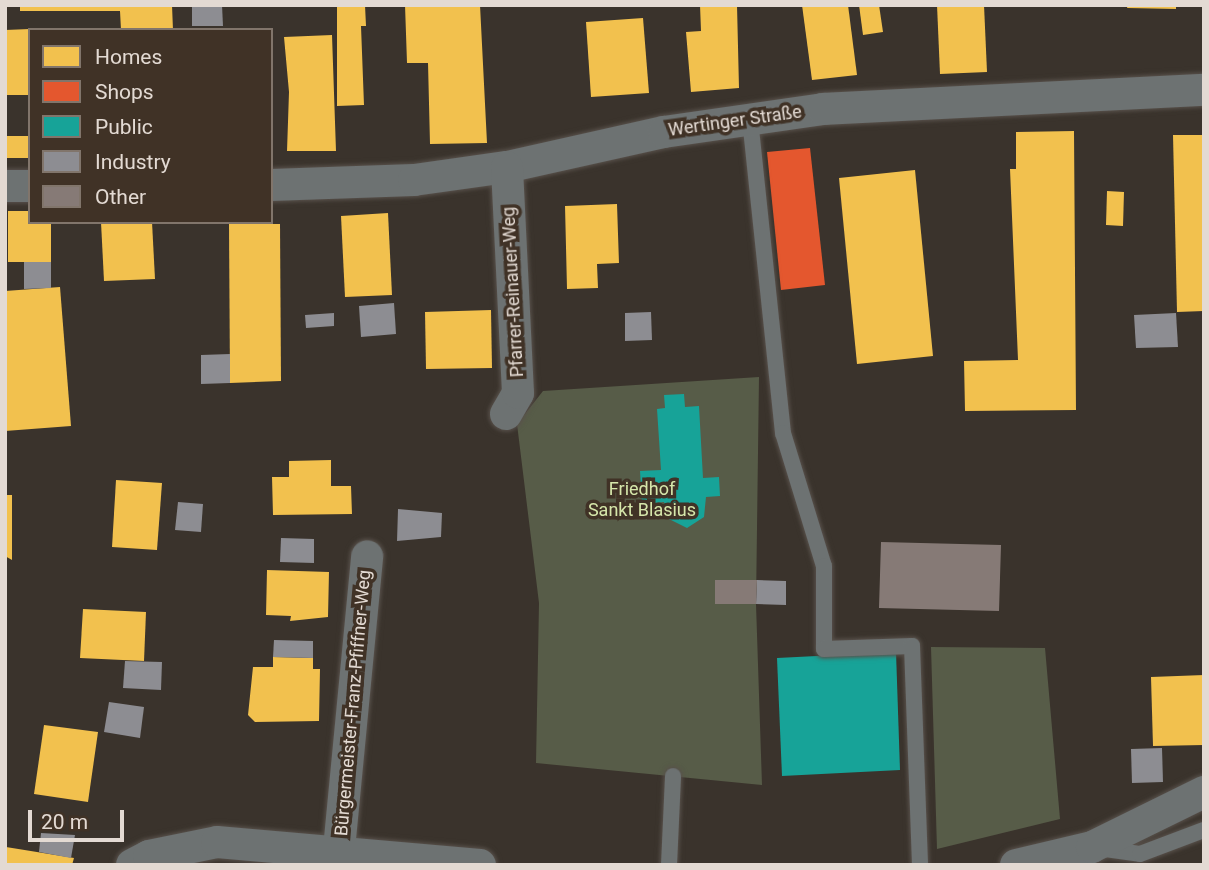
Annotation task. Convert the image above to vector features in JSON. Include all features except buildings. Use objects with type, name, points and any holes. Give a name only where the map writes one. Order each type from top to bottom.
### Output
[{"type":"street","name":"Wertinger Straße","points":[[273,185],[414,180],[508,167],[664,132],[823,109],[1204,90]]},
{"type":"street","name":"Pfarrer-Reinauer-Weg","points":[[506,414],[518,393],[508,167]]},
{"type":"street","points":[[5,186],[28,186]]},
{"type":"street","name":"Bürgermeister-Franz-Pfiffner-Weg","points":[[339,849],[367,556]]},
{"type":"street","points":[[1016,865],[1092,847],[1204,792]]},
{"type":"street","points":[[132,865],[149,856],[217,842],[339,849],[393,860],[480,865]]},
{"type":"lane","points":[[750,119],[783,433],[824,566],[824,649],[912,646],[920,865]]},
{"type":"lane","points":[[669,865],[673,776]]},
{"type":"lane","points":[[1092,847],[1140,854],[1204,831]]},
{"type":"green space","name":"Friedhof Sankt Blasius","points":[[759,377],[756,604],[762,785],[536,763],[539,603],[517,424],[543,391]]},
{"type":"green space","points":[[931,647],[1045,648],[1060,819],[937,849]]}]
